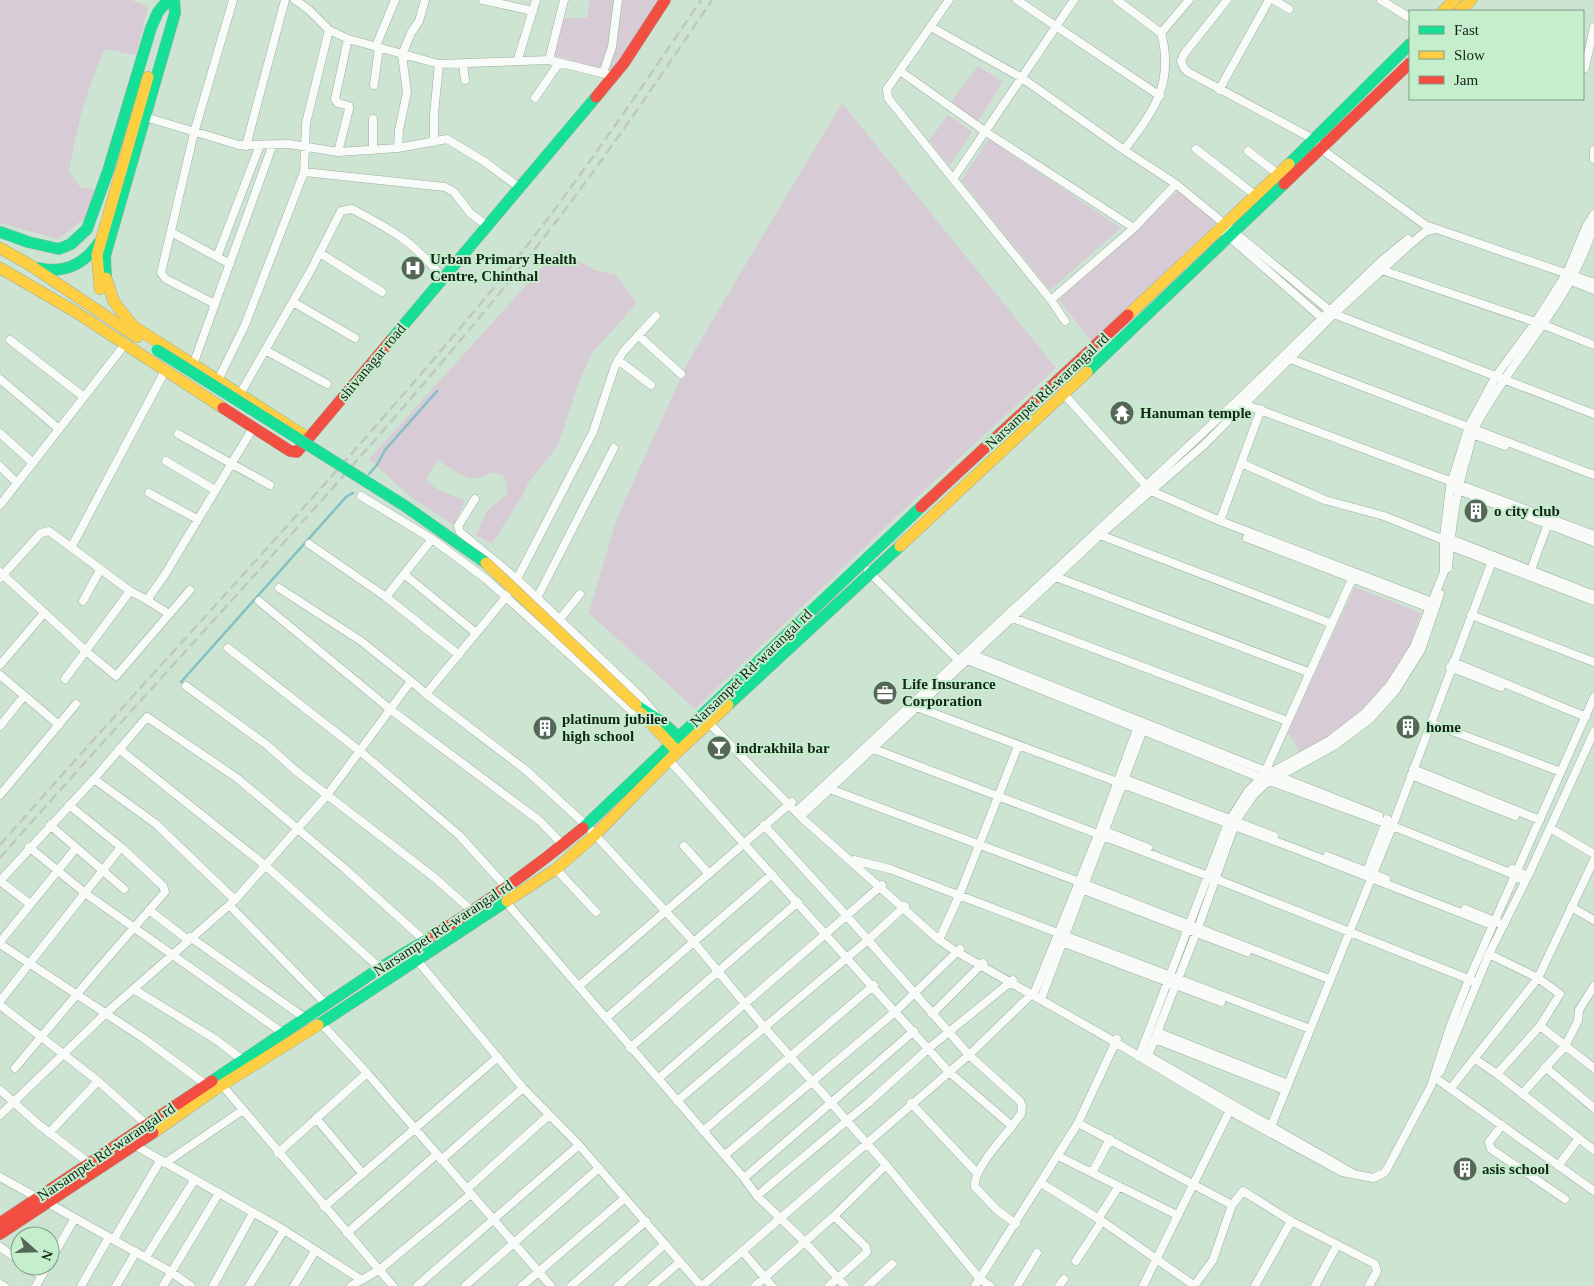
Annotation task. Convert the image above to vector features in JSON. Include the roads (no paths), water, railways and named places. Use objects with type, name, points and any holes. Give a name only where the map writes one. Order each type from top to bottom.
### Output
[{"type":"main road","points":[[171,0],[175,13],[105,256],[106,281],[114,305],[133,326],[308,438]]},
{"type":"main road","points":[[0,232],[28,242],[59,249],[71,244],[87,229],[105,180],[153,23],[171,0]]},
{"type":"main road","points":[[126,330],[106,304],[100,288],[97,271],[101,238],[171,0]]},
{"type":"main road","name":"shivanagar road","points":[[0,268],[61,302],[166,369],[253,428],[294,452],[308,438],[486,225],[520,188],[665,0]]},
{"type":"main road","points":[[1444,10],[1454,0]]},
{"type":"main road","points":[[1461,10],[1471,0]]},
{"type":"main road","name":"Narsampet Rd-warangal rd","points":[[677,748],[711,722],[1233,234],[1409,45]]},
{"type":"main road","name":"Narsampet Rd-warangal rd","points":[[0,1234],[89,1163],[146,1124],[214,1086],[254,1067],[556,869],[591,830],[677,748],[860,565],[1070,371],[1222,225],[1278,174],[1318,144],[1409,64]]},
{"type":"main road","points":[[30,265],[44,270],[72,267],[94,251],[101,238]]},
{"type":"main road","points":[[0,248],[30,265],[157,350],[405,506],[468,549],[496,570],[659,726],[677,748]]},
{"type":"main road","name":"Narsampet Rd-warangal rd","points":[[0,1223],[136,1146],[214,1086],[244,1060],[380,968],[507,888],[563,845],[591,830]]},
{"type":"street","points":[[215,304],[162,277],[161,268],[194,133],[233,0]]},
{"type":"street","points":[[246,146],[285,0]]},
{"type":"street","points":[[295,0],[308,9],[329,30],[348,39],[439,64],[463,64],[518,59],[549,60],[609,74],[618,0]]},
{"type":"street","points":[[374,85],[378,46],[395,0]]},
{"type":"street","points":[[398,148],[398,130],[407,92],[402,54],[418,21],[425,0]]},
{"type":"street","points":[[483,0],[533,11]]},
{"type":"street","points":[[518,59],[536,0]]},
{"type":"street","points":[[549,60],[564,0]]},
{"type":"street","points":[[948,0],[887,89],[888,98],[1051,300],[1065,321]]},
{"type":"street","points":[[1017,0],[1160,96]]},
{"type":"street","points":[[953,179],[1074,0]]},
{"type":"street","points":[[1117,0],[1161,33],[1165,46],[1166,73],[1160,96],[1156,106],[1124,150]]},
{"type":"street","points":[[1161,33],[1190,0]]},
{"type":"street","points":[[1226,0],[1184,54],[1181,61],[1188,72],[1318,144],[1425,228],[1568,277],[1594,283]]},
{"type":"street","points":[[1219,90],[1269,0]]},
{"type":"street","points":[[1274,0],[1289,9]]},
{"type":"street","points":[[1381,0],[1409,17]]},
{"type":"street","points":[[931,27],[1022,78],[1176,184],[1222,225],[1332,312],[1495,378],[1594,414]]},
{"type":"street","points":[[1585,68],[1594,27]]},
{"type":"street","points":[[218,380],[245,325],[304,172],[307,148],[304,136],[306,123],[329,30]]},
{"type":"street","points":[[338,152],[350,109],[349,106],[338,103],[335,99],[348,39]]},
{"type":"street","points":[[535,98],[559,62]]},
{"type":"street","points":[[434,142],[434,114],[439,64]]},
{"type":"street","points":[[463,64],[465,80]]},
{"type":"street","points":[[900,71],[986,132],[1134,228]]},
{"type":"street","points":[[145,117],[232,144],[246,146],[274,144],[338,152],[398,148],[448,139],[454,141],[520,188]]},
{"type":"street","points":[[373,119],[373,150]]},
{"type":"street","points":[[193,365],[274,144]]},
{"type":"street","points":[[217,257],[260,145]]},
{"type":"street","points":[[1196,149],[1255,195]]},
{"type":"street","points":[[1594,150],[1594,159]]},
{"type":"street","points":[[1248,151],[1278,174]]},
{"type":"street","points":[[304,172],[445,188],[454,192],[470,213],[486,225]]},
{"type":"street","points":[[1051,300],[1134,228],[1176,184]]},
{"type":"street","points":[[240,394],[293,302],[341,211],[352,209],[411,243],[425,256],[443,278]]},
{"type":"street","points":[[1143,1057],[1232,822],[1248,792],[1265,774],[1330,740],[1365,713],[1390,685],[1414,647],[1444,572],[1454,485],[1471,430],[1495,378],[1568,277],[1586,227],[1594,214]]},
{"type":"street","points":[[800,813],[915,706],[1147,483],[1238,400],[1322,318],[1332,312],[1382,270],[1425,228]]},
{"type":"street","points":[[965,658],[1013,618],[1100,535],[1204,445],[1379,263],[1425,228]]},
{"type":"street","points":[[1471,430],[1542,328],[1594,228]]},
{"type":"street","points":[[171,232],[230,264]]},
{"type":"street","points":[[1233,234],[1322,318]]},
{"type":"street","points":[[320,252],[382,292]]},
{"type":"street","points":[[1382,270],[1594,345]]},
{"type":"street","points":[[1568,277],[1594,290]]},
{"type":"street","points":[[293,302],[355,338]]},
{"type":"street","points":[[426,694],[506,597],[517,579],[593,432],[618,360],[656,316]]},
{"type":"street","points":[[1542,328],[1594,351]]},
{"type":"street","points":[[638,335],[681,374]]},
{"type":"street","points":[[10,340],[84,396]]},
{"type":"street","points":[[0,505],[126,343]]},
{"type":"street","points":[[266,350],[327,384]]},
{"type":"street","points":[[1288,358],[1594,479]]},
{"type":"street","points":[[618,360],[651,385]]},
{"type":"street","points":[[72,546],[166,369]]},
{"type":"street","points":[[0,379],[59,429]]},
{"type":"street","points":[[1504,381],[1594,419]]},
{"type":"street","points":[[1063,393],[1147,483],[1149,493]]},
{"type":"street","points":[[1244,404],[1454,485],[1594,535]]},
{"type":"street","points":[[1220,522],[1261,409]]},
{"type":"street","points":[[147,600],[232,465],[253,428]]},
{"type":"street","points":[[1471,430],[1594,475]]},
{"type":"street","points":[[0,433],[33,463]]},
{"type":"street","points":[[178,434],[270,485]]},
{"type":"street","points":[[537,598],[614,448]]},
{"type":"street","points":[[166,461],[215,490]]},
{"type":"street","points":[[1241,463],[1325,500],[1384,516],[1594,601]]},
{"type":"street","points":[[0,466],[18,483]]},
{"type":"street","points":[[149,493],[197,520]]},
{"type":"street","points":[[1149,493],[1431,605]]},
{"type":"street","points":[[1149,493],[1217,526],[1352,579],[1431,605]]},
{"type":"street","points":[[361,496],[432,539],[506,597],[628,709],[659,726]]},
{"type":"street","points":[[475,499],[458,529],[517,579],[642,698],[659,726]]},
{"type":"street","points":[[1549,520],[1594,542]]},
{"type":"street","points":[[1531,570],[1549,520]]},
{"type":"street","points":[[169,614],[100,570],[54,532],[41,533],[1,575],[116,676],[190,590]]},
{"type":"street","points":[[1100,535],[1330,623]]},
{"type":"street","points":[[386,597],[432,539]]},
{"type":"street","points":[[1232,822],[1253,796],[1271,781],[1334,746],[1370,719],[1396,690],[1421,650],[1448,570],[1447,541]]},
{"type":"street","points":[[309,544],[386,597],[459,655]]},
{"type":"street","points":[[1493,559],[1531,570],[1594,595]]},
{"type":"street","points":[[1268,1128],[1389,823],[1412,772],[1451,665],[1493,559]]},
{"type":"street","points":[[860,565],[965,658],[1265,774],[1279,777],[1527,879]]},
{"type":"street","points":[[83,601],[100,570]]},
{"type":"street","points":[[404,574],[476,633]]},
{"type":"street","points":[[1056,577],[1308,672]]},
{"type":"street","points":[[1265,774],[1308,672],[1352,579]]},
{"type":"street","points":[[279,588],[362,641],[426,694],[527,771],[591,830],[693,941],[764,1027],[886,1165],[978,1282],[990,1286]]},
{"type":"street","points":[[65,679],[130,590]]},
{"type":"street","points":[[560,619],[580,594]]},
{"type":"street","points":[[259,601],[391,710],[440,744],[540,821],[563,845]]},
{"type":"street","points":[[1472,612],[1594,657]]},
{"type":"street","points":[[1472,612],[1594,662]]},
{"type":"street","points":[[0,665],[44,614]]},
{"type":"street","points":[[1013,618],[1287,721]]},
{"type":"street","points":[[228,648],[361,752],[459,835],[507,888]]},
{"type":"street","points":[[1451,665],[1585,718]]},
{"type":"street","points":[[0,675],[59,724]]},
{"type":"street","points":[[0,1115],[105,1014],[135,990],[189,939],[232,903],[328,794],[361,752],[411,681]]},
{"type":"street","points":[[186,686],[267,745],[296,771],[435,878],[471,910]]},
{"type":"street","points":[[0,726],[24,696]]},
{"type":"street","points":[[711,722],[800,813],[940,939],[1231,1108],[1355,1175],[1373,1178],[1384,1173],[1436,1078],[1493,923],[1594,696]]},
{"type":"street","points":[[0,795],[76,704]]},
{"type":"street","points":[[915,706],[1018,746],[1122,781],[1232,822],[1493,923],[1504,925]]},
{"type":"street","points":[[30,904],[0,881],[29,847],[94,779],[147,717],[237,778],[424,940]]},
{"type":"street","points":[[1432,721],[1562,770]]},
{"type":"street","points":[[417,960],[523,1088],[579,1145],[702,1286],[1037,995],[1102,834],[1142,726]]},
{"type":"street","points":[[1474,978],[1527,879],[1594,734]]},
{"type":"street","points":[[940,939],[959,896],[1018,746]]},
{"type":"street","points":[[677,748],[745,842],[772,874],[914,1030],[948,1071],[1012,1126]]},
{"type":"street","points":[[870,748],[1213,876],[1474,978]]},
{"type":"street","points":[[119,749],[266,866],[380,968]]},
{"type":"street","points":[[1412,772],[1539,822]]},
{"type":"street","points":[[1265,774],[1271,781],[1389,823]]},
{"type":"street","points":[[94,779],[156,824],[327,1005]]},
{"type":"street","points":[[827,788],[1326,979]]},
{"type":"street","points":[[578,986],[790,803]]},
{"type":"street","points":[[15,1068],[76,994],[164,895],[165,889],[121,848],[70,805]]},
{"type":"street","points":[[800,813],[880,885]]},
{"type":"street","points":[[764,825],[846,914],[969,1055],[1020,1101],[1022,1106],[1021,1114],[977,1173],[975,1187],[997,1210],[1016,1224]]},
{"type":"street","points":[[50,826],[124,889]]},
{"type":"street","points":[[1550,828],[1594,854]]},
{"type":"street","points":[[684,846],[708,874]]},
{"type":"street","points":[[29,847],[85,893],[283,1033]]},
{"type":"street","points":[[76,848],[0,943],[28,964],[214,1086],[243,1110],[393,1286]]},
{"type":"street","points":[[0,1001],[121,848]]},
{"type":"street","points":[[854,860],[890,869],[1172,981],[1307,1029]]},
{"type":"street","points":[[1451,1088],[1538,978],[1594,860]]},
{"type":"street","points":[[556,869],[596,912]]},
{"type":"street","points":[[606,1018],[772,874]]},
{"type":"street","points":[[659,1078],[880,885]]},
{"type":"street","points":[[505,901],[630,1048],[659,1078],[725,1155],[757,1196],[804,1241],[845,1286]]},
{"type":"street","points":[[630,1048],[798,902]]},
{"type":"street","points":[[677,1101],[868,940],[904,906]]},
{"type":"street","points":[[1571,908],[1594,920]]},
{"type":"street","points":[[149,910],[305,1018]]},
{"type":"street","points":[[725,1155],[896,1011],[959,951]]},
{"type":"street","points":[[1488,954],[1538,978],[1560,994],[1540,1026],[1497,1074]]},
{"type":"street","points":[[932,1014],[982,965]]},
{"type":"street","points":[[757,1196],[847,1121],[929,1048],[1012,981]]},
{"type":"street","points":[[1143,1057],[1156,1036],[1172,981]]},
{"type":"street","points":[[703,1131],[874,986]]},
{"type":"street","points":[[1522,1094],[1545,1066],[1565,1046],[1578,1021],[1579,1010],[1594,986]]},
{"type":"street","points":[[135,990],[215,1039],[244,1060]]},
{"type":"street","points":[[0,1006],[98,1081],[146,1124]]},
{"type":"street","points":[[320,1022],[367,1073],[551,1286]]},
{"type":"street","points":[[1540,1026],[1594,1068]]},
{"type":"street","points":[[744,1178],[914,1030]]},
{"type":"street","points":[[1156,1036],[1285,1086]]},
{"type":"street","points":[[978,1282],[1078,1122],[1098,1084],[1116,1040]]},
{"type":"street","points":[[324,1207],[498,1057]]},
{"type":"street","points":[[1474,1059],[1497,1074],[1594,1150]]},
{"type":"street","points":[[1545,1066],[1594,1108]]},
{"type":"street","points":[[278,1153],[367,1073]]},
{"type":"street","points":[[1436,1078],[1594,1191]]},
{"type":"street","points":[[49,1133],[98,1081]]},
{"type":"street","points":[[347,1233],[523,1088]]},
{"type":"street","points":[[0,1090],[49,1133],[89,1163]]},
{"type":"street","points":[[911,1103],[977,1173]]},
{"type":"street","points":[[1143,1286],[1231,1108]]},
{"type":"street","points":[[80,1286],[162,1162],[243,1110]]},
{"type":"street","points":[[351,1286],[360,1279],[379,1270],[469,1191],[550,1115]]},
{"type":"street","points":[[316,1118],[363,1174]]},
{"type":"street","points":[[1078,1122],[1232,1205]]},
{"type":"street","points":[[1502,1125],[1489,1142],[1491,1149],[1565,1199]]},
{"type":"street","points":[[1558,1166],[1579,1138]]},
{"type":"street","points":[[1092,1171],[1110,1139]]},
{"type":"street","points":[[417,1286],[579,1145]]},
{"type":"street","points":[[136,1146],[284,1230],[360,1279]]},
{"type":"street","points":[[1058,1156],[1092,1171],[1177,1215]]},
{"type":"street","points":[[755,1286],[834,1216],[886,1165]]},
{"type":"street","points":[[465,1286],[599,1168]]},
{"type":"street","points":[[0,1177],[146,1257],[172,1272],[190,1286]]},
{"type":"street","points":[[146,1257],[195,1179]]},
{"type":"street","points":[[1041,1184],[1100,1220],[1194,1286],[1213,1260],[1232,1205],[1241,1192],[1246,1191],[1291,1221],[1377,1266],[1377,1271],[1369,1286]]},
{"type":"street","points":[[1076,1261],[1119,1186]]},
{"type":"street","points":[[163,1286],[220,1193]]},
{"type":"street","points":[[522,1286],[625,1198]]},
{"type":"street","points":[[212,1286],[253,1213]]},
{"type":"street","points":[[829,1286],[867,1252],[866,1247],[834,1216]]},
{"type":"street","points":[[60,1244],[75,1218]]},
{"type":"street","points":[[571,1286],[646,1221]]},
{"type":"street","points":[[1255,1286],[1291,1221]]},
{"type":"street","points":[[249,1286],[284,1230]]},
{"type":"street","points":[[618,1286],[665,1244]]},
{"type":"street","points":[[1315,1286],[1338,1245]]},
{"type":"street","points":[[294,1286],[315,1251]]},
{"type":"street","points":[[116,1286],[136,1252]]},
{"type":"street","points":[[743,1252],[772,1286]]},
{"type":"street","points":[[1017,1286],[1036,1253]]},
{"type":"street","points":[[652,1286],[680,1262]]},
{"type":"street","points":[[868,1286],[892,1264]]},
{"type":"street","points":[[36,1286],[41,1276]]},
{"type":"street","points":[[0,1284],[4,1286]]},
{"type":"waterway","points":[[369,474],[377,465],[385,450],[437,391]]},
{"type":"waterway","points":[[181,682],[346,497],[353,493]]},
{"type":"railway","points":[[0,845],[310,501],[432,362],[491,291],[573,184],[701,0]]},
{"type":"railway","points":[[0,858],[314,509],[498,295],[582,187],[712,0]]},
{"type":"place","name":"Urban Primary Health Centre, Chinthal","points":[[413,268]]},
{"type":"place","name":"Hanuman temple","points":[[1122,413]]},
{"type":"place","name":"o city club","points":[[1476,511]]},
{"type":"place","name":"Life Insurance Corporation","points":[[885,693]]},
{"type":"place","name":"home","points":[[1408,727]]},
{"type":"place","name":"platinum jubilee high school","points":[[545,728]]},
{"type":"place","name":"indrakhila bar","points":[[719,748]]},
{"type":"place","name":"asis school","points":[[1465,1169]]}]
